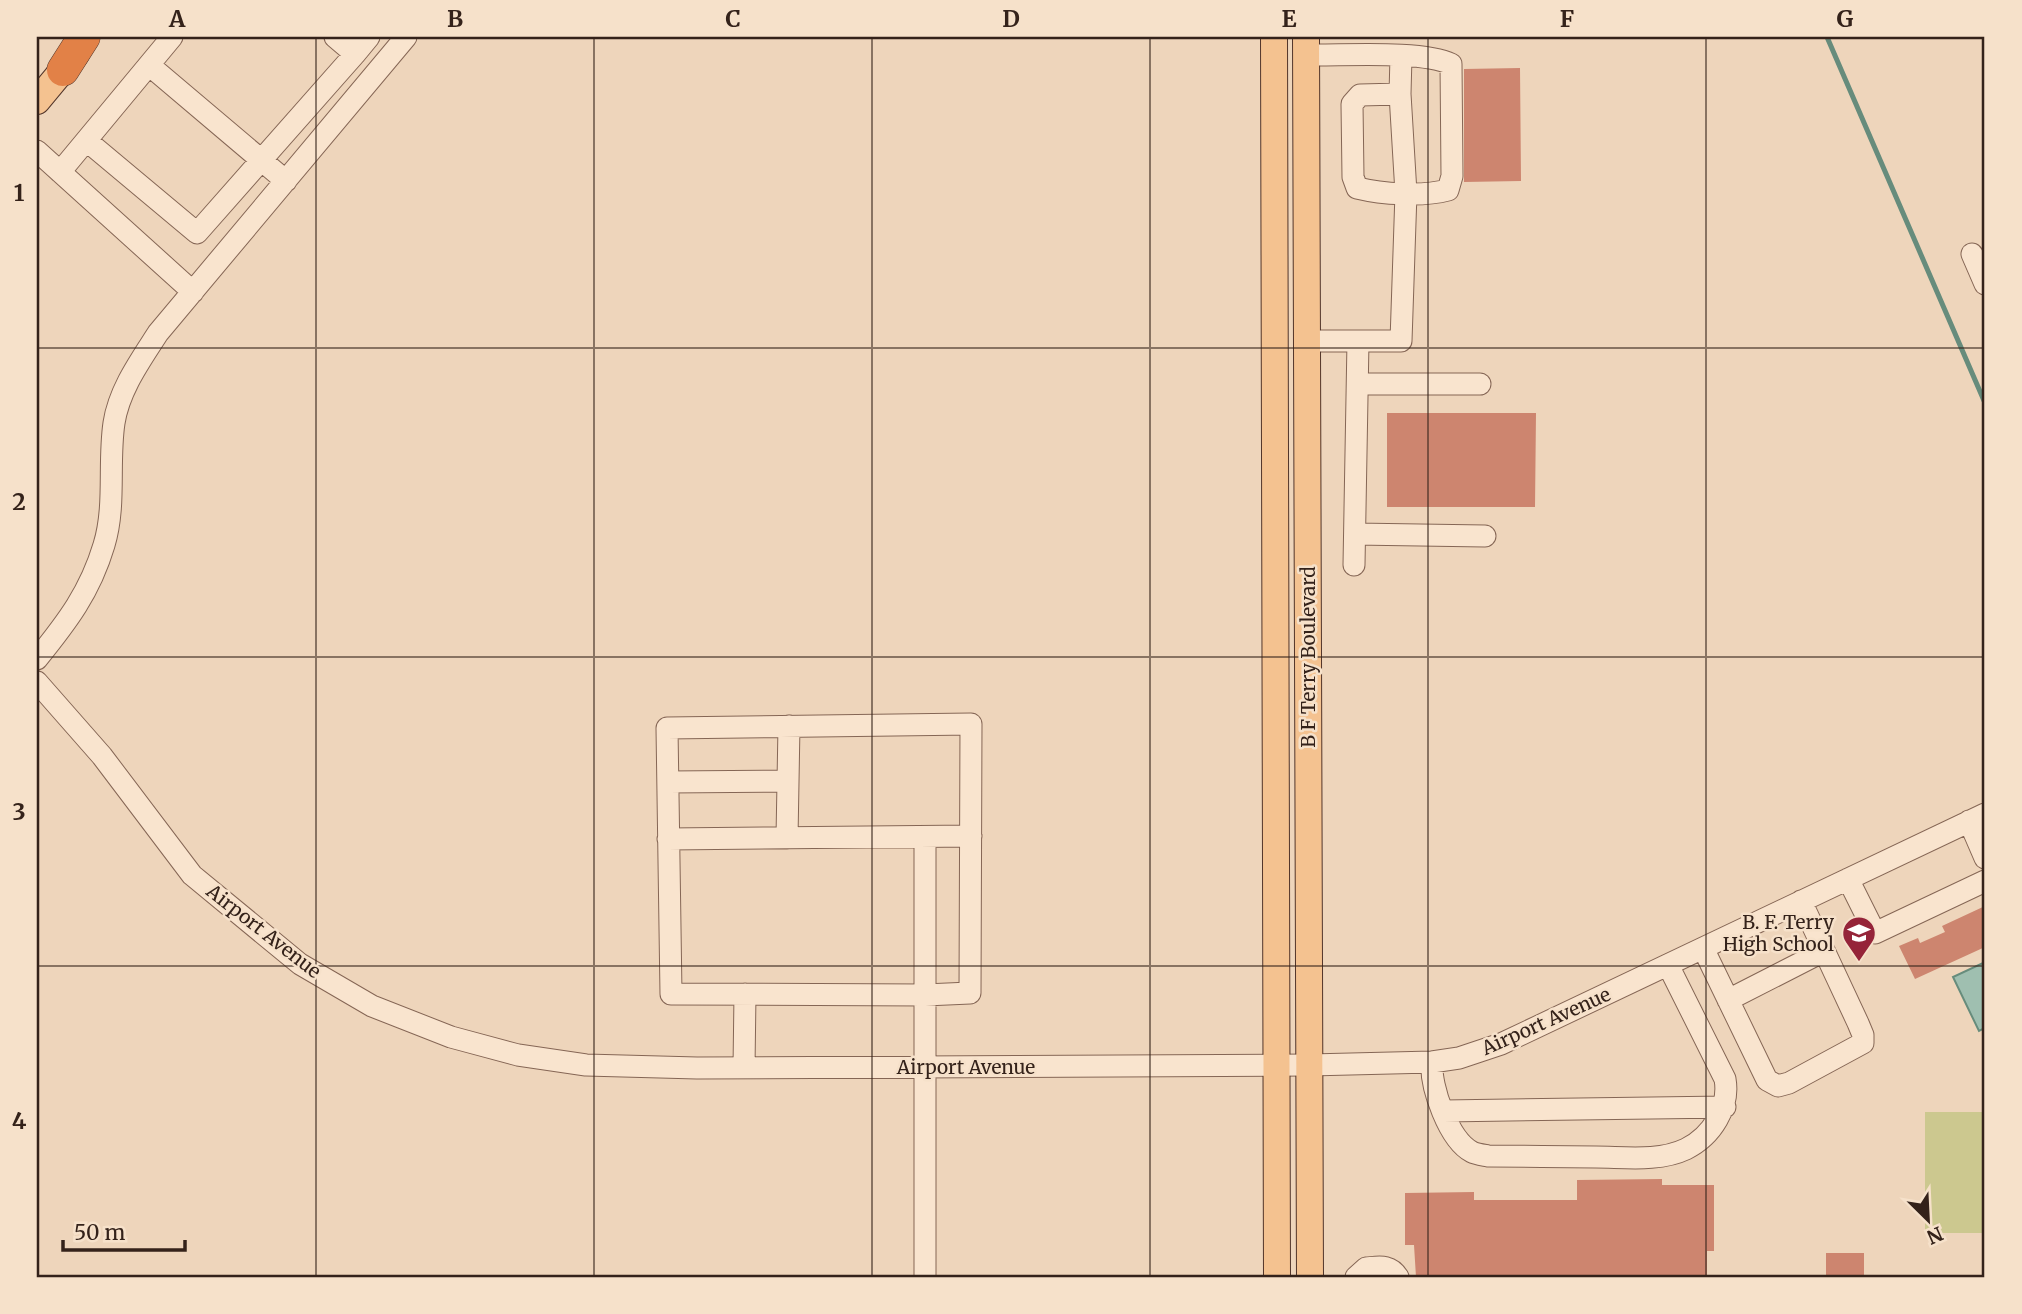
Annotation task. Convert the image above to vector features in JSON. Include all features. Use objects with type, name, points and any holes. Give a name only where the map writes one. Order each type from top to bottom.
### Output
[{"type":"highway","points":[[63,70],[84,37]]},
{"type":"main road","points":[[37,101],[91,37]]},
{"type":"main road","name":"B F Terry Boulevard","points":[[1274,37],[1277,1277]]},
{"type":"main road","name":"B F Terry Boulevard","points":[[1306,46],[1310,1277]]},
{"type":"street","points":[[60,172],[172,37]]},
{"type":"street","points":[[335,37],[355,54]]},
{"type":"street","points":[[86,141],[198,233],[369,37]]},
{"type":"street","points":[[37,659],[75,611],[91,582],[105,542],[111,496],[114,422],[128,380],[158,333],[407,37]]},
{"type":"street","points":[[1306,46],[1442,60],[1451,64],[1452,176],[1448,190],[1434,194],[1373,192],[1357,188],[1353,177],[1352,104],[1360,95],[1401,94]]},
{"type":"street","points":[[1307,341],[1401,341],[1406,192],[1401,56]]},
{"type":"street","points":[[149,65],[286,181]]},
{"type":"street","points":[[37,151],[193,292]]},
{"type":"street","points":[[1972,254],[1985,284]]},
{"type":"street","points":[[1354,565],[1358,341]]},
{"type":"street","points":[[1358,384],[1480,384]]},
{"type":"street","points":[[1355,534],[1485,536]]},
{"type":"street","name":"Airport Avenue","points":[[37,682],[102,756],[192,875],[300,964],[372,1006],[451,1037],[518,1055],[586,1065],[744,1068],[1310,1065],[1432,1062],[1460,1058],[1501,1044],[1977,818]]},
{"type":"street","points":[[971,724],[970,993],[671,994],[668,782],[667,728],[971,724]]},
{"type":"street","points":[[787,838],[789,726]]},
{"type":"street","points":[[668,782],[788,781]]},
{"type":"street","points":[[1977,818],[1985,858]]},
{"type":"street","points":[[668,839],[971,836]]},
{"type":"street","points":[[925,837],[925,1277]]},
{"type":"street","points":[[1848,879],[1875,933],[1985,881]]},
{"type":"street","points":[[1703,948],[1768,1080],[1778,1086],[1789,1083],[1863,1043],[1858,1023],[1801,901]]},
{"type":"street","points":[[1728,1000],[1825,951]]},
{"type":"street","points":[[1432,1062],[1431,1074],[1454,1134],[1472,1153],[1488,1156],[1649,1157],[1685,1149],[1702,1137],[1725,1107],[1727,1092],[1725,1079],[1668,965]]},
{"type":"street","points":[[744,1068],[745,994]]},
{"type":"street","points":[[1444,1111],[1725,1107]]},
{"type":"street","points":[[1356,1277],[1366,1268],[1383,1266],[1391,1269],[1398,1277]]},
{"type":"shaded area","points":[[1985,962],[1985,1028],[1979,1031],[1953,977]]},
{"type":"shaded area","points":[[1925,1112],[1985,1112],[1985,1233],[1925,1233]]},
{"type":"building","points":[[1520,68],[1521,181],[1464,182],[1464,69]]},
{"type":"building","points":[[1387,413],[1536,413],[1535,507],[1387,507]]},
{"type":"building","points":[[1985,906],[1985,947],[1915,979],[1899,946],[1918,938],[1920,943],[1945,932],[1942,926]]},
{"type":"building","points":[[1662,1179],[1662,1185],[1714,1185],[1714,1251],[1707,1251],[1707,1277],[1416,1277],[1414,1245],[1405,1245],[1405,1193],[1474,1192],[1474,1200],[1577,1200],[1577,1180]]},
{"type":"building","points":[[1826,1253],[1864,1253],[1864,1277],[1826,1277]]},
{"type":"waterway","points":[[1827,37],[1985,403]]},
{"type":"place","name":"B. F. Terry High School","points":[[1859,963]]}]
